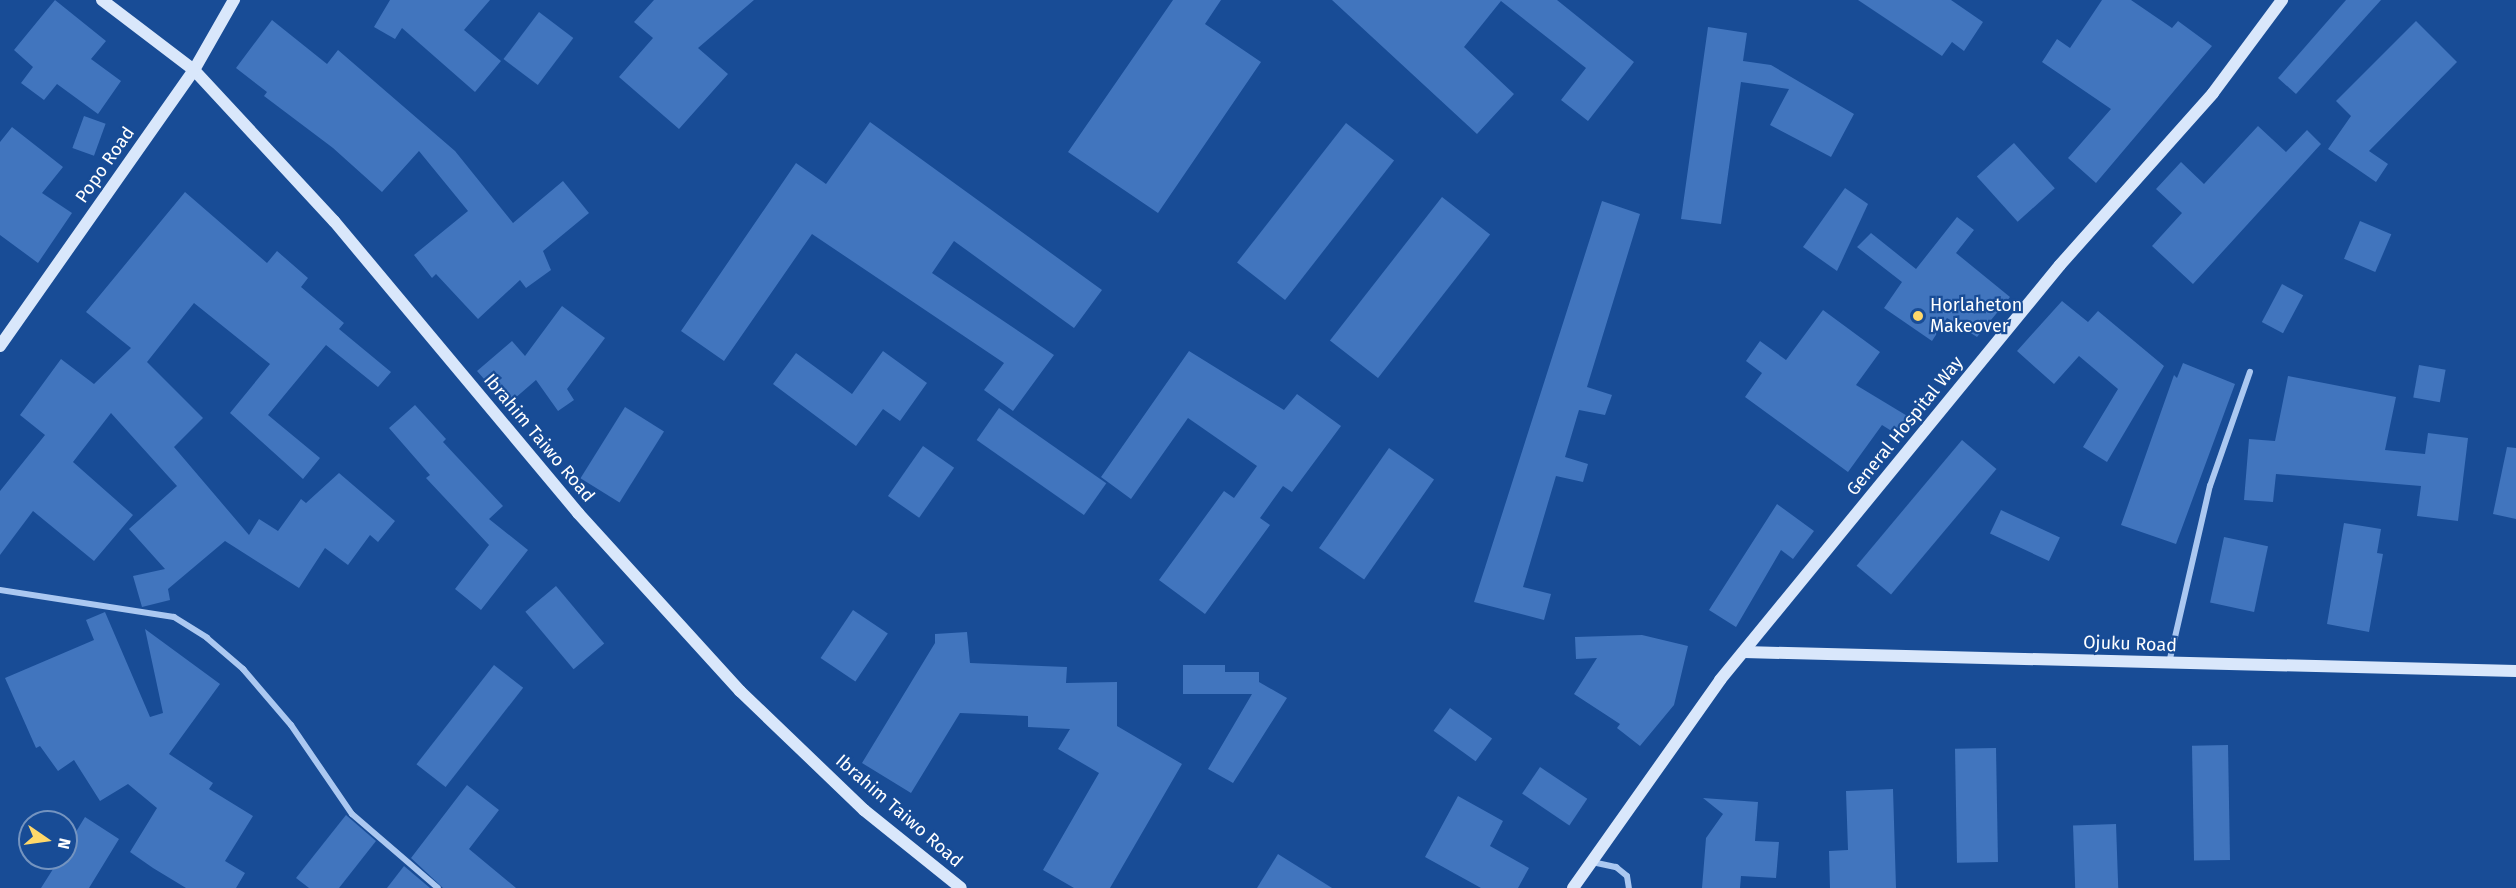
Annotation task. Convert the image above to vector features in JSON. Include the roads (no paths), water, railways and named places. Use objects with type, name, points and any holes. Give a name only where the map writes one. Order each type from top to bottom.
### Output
[{"type":"main road","name":"Ibrahim Taiwo Road","points":[[102,0],[194,70],[334,221],[578,513],[740,691],[864,810],[961,888]]},
{"type":"main road","name":"Popo Road","points":[[0,346],[194,70],[234,0]]},
{"type":"main road","name":"General Hospital Way","points":[[1573,888],[1744,652],[2060,265],[2213,93],[2282,0]]},
{"type":"main road","name":"Ojuku Road","points":[[1744,652],[2516,671]]},
{"type":"street","points":[[2169,663],[2210,486],[2250,372]]},
{"type":"street","points":[[0,590],[174,617],[207,638],[243,669],[291,726],[352,814],[438,888]]},
{"type":"street","points":[[1592,862],[1616,867],[1627,876],[1629,888]]},
{"type":"place","name":"Horlaheton Makeover","points":[[1918,316]]}]
